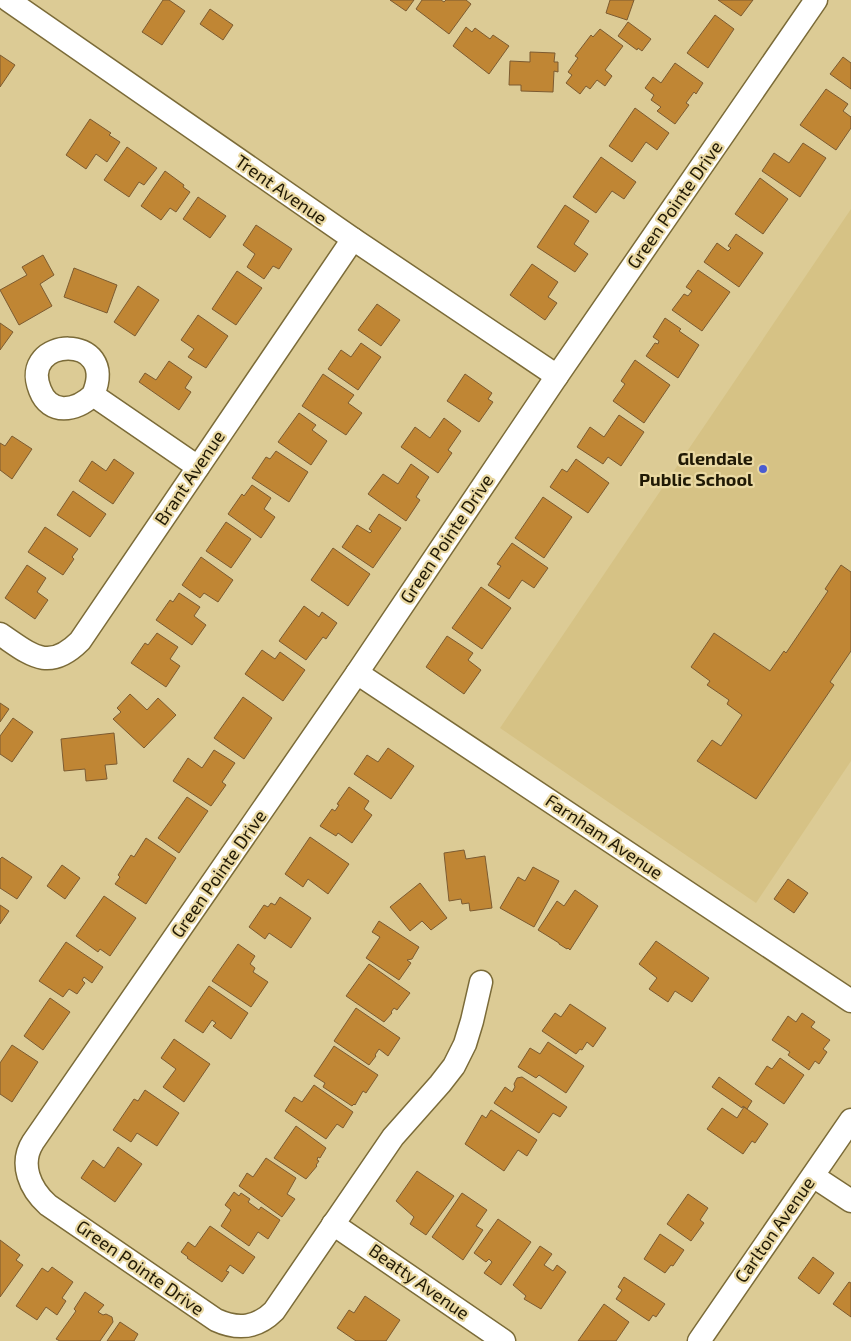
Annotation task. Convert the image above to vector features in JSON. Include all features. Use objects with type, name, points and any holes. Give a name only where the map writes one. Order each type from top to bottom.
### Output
[{"type":"street","name":"Trent Avenue","points":[[8,0],[353,240],[557,376]]},
{"type":"street","name":"Green Pointe Drive","points":[[481,982],[467,1037],[454,1066],[393,1137],[274,1311],[266,1319],[258,1323],[250,1326],[232,1326],[216,1320],[48,1205],[36,1194],[32,1187],[26,1164],[29,1148],[357,673],[557,376],[816,0]]},
{"type":"street","name":"Brant Avenue","points":[[0,634],[34,656],[50,659],[73,648],[85,635],[353,240]]},
{"type":"street","points":[[93,396],[198,467]]},
{"type":"street","name":"Farnham Avenue","points":[[357,673],[851,1001]]},
{"type":"street","name":"Carlton Avenue","points":[[699,1341],[851,1120]]},
{"type":"street","points":[[813,1176],[851,1201]]},
{"type":"street","name":"Beatty Avenue","points":[[333,1224],[504,1341]]},
{"type":"shaded area","name":"Glendale Public School","points":[[851,209],[851,761],[756,903],[500,728]]},
{"type":"building","points":[[163,0],[169,0],[185,11],[162,45],[142,32]]},
{"type":"building","points":[[390,0],[414,0],[406,11]]},
{"type":"building","points":[[422,0],[441,0],[444,2],[446,0],[466,0],[471,4],[449,34],[416,9]]},
{"type":"building","points":[[610,0],[634,0],[627,20],[606,13]]},
{"type":"building","points":[[718,0],[753,0],[741,16]]},
{"type":"building","points":[[210,9],[233,25],[223,40],[200,24]]},
{"type":"building","points":[[715,15],[734,29],[708,68],[687,53]]},
{"type":"building","points":[[628,22],[651,39],[642,51],[638,48],[637,50],[618,36]]},
{"type":"building","points":[[466,27],[472,32],[475,28],[490,39],[493,35],[509,46],[489,74],[453,46]]},
{"type":"building","points":[[600,29],[623,46],[605,70],[612,76],[605,86],[597,80],[590,89],[586,86],[580,94],[566,83],[572,75],[568,72],[578,58],[575,56],[591,35],[593,37]]},
{"type":"building","points":[[530,52],[555,53],[554,62],[558,62],[558,72],[554,71],[553,92],[521,91],[521,85],[509,85],[510,61],[530,62]]},
{"type":"building","points":[[0,55],[15,65],[0,87]]},
{"type":"building","points":[[843,57],[851,63],[851,89],[830,74]]},
{"type":"building","points":[[675,63],[703,83],[696,94],[694,92],[686,103],[689,105],[675,124],[657,111],[661,107],[651,100],[654,95],[645,88],[653,77],[661,83]]},
{"type":"building","points":[[826,89],[848,104],[843,111],[851,117],[851,128],[836,150],[800,125]]},
{"type":"building","points":[[635,108],[669,133],[657,150],[646,142],[632,162],[609,146]]},
{"type":"building","points":[[90,119],[111,133],[109,135],[120,142],[107,162],[96,154],[86,169],[66,155]]},
{"type":"building","points":[[803,143],[826,158],[800,197],[762,171],[774,153],[789,163]]},
{"type":"building","points":[[127,147],[157,168],[144,185],[139,182],[129,197],[104,180]]},
{"type":"building","points":[[601,157],[636,182],[624,199],[612,191],[596,213],[573,197]]},
{"type":"building","points":[[165,171],[184,185],[183,187],[190,192],[176,212],[170,208],[161,220],[141,206]]},
{"type":"building","points":[[760,178],[788,199],[763,234],[735,214]]},
{"type":"building","points":[[198,197],[226,216],[210,238],[183,219]]},
{"type":"building","points":[[565,205],[589,221],[574,244],[588,254],[575,272],[537,247]]},
{"type":"building","points":[[256,225],[292,249],[279,269],[273,266],[264,279],[247,267],[255,254],[243,245]]},
{"type":"building","points":[[736,234],[763,253],[739,287],[704,262],[717,243],[728,251],[731,248],[728,246]]},
{"type":"building","points":[[43,255],[54,275],[40,284],[52,306],[19,325],[0,290],[27,275],[22,267]]},
{"type":"building","points":[[532,264],[558,282],[548,297],[557,303],[545,320],[510,295]]},
{"type":"building","points":[[74,268],[117,285],[107,313],[64,297]]},
{"type":"building","points":[[698,270],[730,292],[702,331],[672,310],[684,294],[688,296],[692,291],[686,287]]},
{"type":"building","points":[[237,271],[262,288],[236,325],[212,309]]},
{"type":"building","points":[[138,286],[159,300],[135,336],[114,322]]},
{"type":"building","points":[[377,304],[400,320],[381,346],[358,330]]},
{"type":"building","points":[[198,315],[228,336],[206,368],[188,357],[194,349],[181,340]]},
{"type":"building","points":[[665,318],[699,345],[678,378],[646,356],[655,343],[658,344],[659,341],[653,337]]},
{"type":"building","points":[[0,323],[13,332],[0,350]]},
{"type":"building","points":[[361,343],[381,357],[358,390],[328,369],[341,350],[351,357]]},
{"type":"building","points":[[635,360],[670,385],[644,423],[613,401],[625,384],[621,381]]},
{"type":"building","points":[[169,361],[192,377],[185,388],[191,392],[179,410],[139,382],[145,373],[156,380]]},
{"type":"building","points":[[323,374],[354,395],[348,403],[362,413],[346,435],[302,406]]},
{"type":"building","points":[[465,374],[492,393],[488,399],[493,402],[479,422],[447,401]]},
{"type":"building","points":[[299,413],[316,425],[312,430],[327,441],[311,465],[278,442]]},
{"type":"building","points":[[619,415],[644,432],[621,466],[608,457],[603,464],[577,447],[590,427],[604,437]]},
{"type":"building","points":[[444,418],[461,431],[448,450],[452,453],[438,473],[401,447],[415,427],[430,438]]},
{"type":"building","points":[[12,436],[32,449],[12,479],[0,470],[0,443],[5,446]]},
{"type":"building","points":[[276,451],[308,472],[289,502],[252,478],[266,457],[270,459]]},
{"type":"building","points":[[114,459],[134,473],[113,504],[79,481],[92,461],[106,471]]},
{"type":"building","points":[[576,459],[609,483],[588,513],[550,487],[562,469],[567,472]]},
{"type":"building","points":[[411,464],[429,477],[416,497],[420,500],[406,521],[368,494],[383,474],[398,484]]},
{"type":"building","points":[[252,485],[271,498],[264,509],[275,517],[261,538],[228,514],[242,494],[244,496]]},
{"type":"building","points":[[73,491],[106,514],[90,537],[57,515]]},
{"type":"building","points":[[543,497],[572,517],[544,558],[515,538]]},
{"type":"building","points":[[379,514],[401,528],[373,568],[342,547],[357,525],[370,533],[372,531],[369,529]]},
{"type":"building","points":[[226,522],[251,539],[231,568],[206,551]]},
{"type":"building","points":[[45,527],[78,549],[72,557],[74,559],[63,575],[28,552]]},
{"type":"building","points":[[512,543],[548,568],[534,588],[522,580],[509,599],[488,585],[501,566],[497,564]]},
{"type":"building","points":[[333,548],[370,574],[348,606],[311,580]]},
{"type":"building","points":[[201,557],[233,580],[218,602],[204,593],[200,598],[182,585]]},
{"type":"building","points":[[27,565],[46,578],[37,592],[48,600],[35,619],[5,598]]},
{"type":"building","points":[[841,565],[851,572],[851,651],[830,682],[834,685],[756,799],[697,761],[712,740],[721,746],[742,715],[727,704],[729,700],[707,685],[710,681],[691,667],[714,633],[770,671],[784,651],[786,653],[828,591],[825,589]]},
{"type":"building","points":[[481,587],[511,608],[482,649],[452,628]]},
{"type":"building","points":[[179,593],[200,607],[194,616],[206,625],[192,645],[156,620],[170,600],[173,602]]},
{"type":"building","points":[[304,606],[319,617],[322,612],[337,623],[326,639],[323,637],[306,660],[279,641]]},
{"type":"building","points":[[157,633],[178,647],[170,659],[180,666],[166,687],[131,663],[145,643],[148,645]]},
{"type":"building","points":[[447,636],[473,653],[468,660],[481,670],[464,694],[426,667]]},
{"type":"building","points":[[262,650],[275,659],[280,652],[305,670],[283,701],[245,674]]},
{"type":"building","points":[[130,694],[147,710],[158,698],[176,715],[144,748],[113,719],[121,712],[117,708]]},
{"type":"building","points":[[243,697],[272,718],[244,759],[214,738]]},
{"type":"building","points":[[0,703],[9,709],[0,722]]},
{"type":"building","points":[[13,718],[33,732],[12,762],[0,754],[0,736]]},
{"type":"building","points":[[114,733],[117,764],[105,765],[107,779],[86,781],[85,769],[64,771],[61,739]]},
{"type":"building","points":[[388,748],[414,766],[391,799],[354,774],[367,755],[378,762]]},
{"type":"building","points":[[214,750],[235,763],[222,782],[226,785],[211,806],[173,781],[188,758],[202,768]]},
{"type":"building","points":[[349,787],[369,801],[364,809],[372,815],[352,843],[338,833],[336,836],[320,826],[332,809],[335,811],[339,805],[337,804]]},
{"type":"building","points":[[187,797],[208,811],[179,853],[158,838]]},
{"type":"building","points":[[310,837],[349,864],[328,894],[308,879],[303,887],[285,874]]},
{"type":"building","points":[[146,838],[176,858],[146,904],[115,884],[120,877],[118,875],[131,855],[134,857]]},
{"type":"building","points":[[464,850],[466,859],[485,856],[492,908],[470,911],[469,903],[462,904],[461,899],[449,901],[444,853]]},
{"type":"building","points":[[2,857],[32,877],[17,899],[0,888],[0,859]]},
{"type":"building","points":[[62,865],[80,878],[65,899],[47,886]]},
{"type":"building","points":[[533,867],[559,881],[534,927],[500,908],[518,877],[525,881]]},
{"type":"building","points":[[788,879],[808,893],[794,913],[774,899]]},
{"type":"building","points":[[420,883],[447,918],[431,930],[422,921],[410,931],[390,907]]},
{"type":"building","points":[[575,890],[598,906],[570,950],[538,930],[557,901],[564,906]]},
{"type":"building","points":[[104,896],[136,918],[110,956],[100,949],[98,952],[76,936]]},
{"type":"building","points":[[280,897],[311,918],[291,948],[269,933],[265,939],[249,927],[264,905],[268,907],[271,903],[275,905]]},
{"type":"building","points":[[0,905],[9,911],[0,924]]},
{"type":"building","points":[[379,921],[419,947],[412,959],[407,960],[411,963],[399,980],[366,958],[380,937],[372,932]]},
{"type":"building","points":[[656,941],[709,978],[692,1002],[675,991],[668,1002],[649,989],[657,978],[639,964]]},
{"type":"building","points":[[66,942],[103,967],[92,983],[84,977],[82,980],[85,983],[77,994],[69,989],[63,997],[39,981]]},
{"type":"building","points":[[238,944],[255,956],[250,964],[255,968],[253,972],[268,982],[251,1007],[212,981]]},
{"type":"building","points":[[369,964],[410,993],[397,1010],[394,1008],[384,1022],[346,996]]},
{"type":"building","points":[[209,986],[248,1013],[231,1039],[213,1026],[216,1023],[212,1020],[203,1033],[185,1021]]},
{"type":"building","points":[[50,998],[70,1012],[43,1050],[24,1036]]},
{"type":"building","points":[[570,1004],[606,1028],[593,1047],[587,1042],[582,1050],[580,1049],[576,1054],[542,1031],[555,1013],[561,1017]]},
{"type":"building","points":[[356,1008],[400,1038],[388,1056],[379,1049],[369,1065],[334,1041]]},
{"type":"building","points":[[802,1013],[815,1022],[811,1027],[830,1040],[823,1049],[827,1052],[819,1064],[815,1061],[809,1070],[788,1055],[790,1052],[772,1040],[788,1016],[796,1022]]},
{"type":"building","points":[[174,1039],[210,1064],[184,1102],[163,1087],[176,1069],[161,1058]]},
{"type":"building","points":[[548,1042],[584,1066],[566,1093],[539,1075],[536,1078],[518,1067],[530,1048],[540,1054]]},
{"type":"building","points":[[12,1045],[38,1062],[12,1102],[0,1094],[0,1063]]},
{"type":"building","points":[[334,1046],[378,1075],[366,1093],[363,1091],[355,1105],[352,1106],[323,1087],[325,1083],[314,1076]]},
{"type":"building","points":[[780,1058],[804,1075],[784,1104],[755,1084],[767,1066],[772,1069]]},
{"type":"building","points":[[522,1077],[567,1107],[560,1117],[553,1113],[539,1133],[494,1103],[505,1087],[512,1092],[517,1078]]},
{"type":"building","points":[[719,1077],[752,1101],[747,1109],[743,1106],[742,1108],[712,1087]]},
{"type":"building","points":[[314,1085],[353,1112],[343,1128],[337,1124],[326,1139],[285,1111],[294,1097],[302,1102]]},
{"type":"building","points":[[145,1090],[179,1113],[157,1146],[137,1133],[131,1142],[113,1130],[134,1099],[138,1101]]},
{"type":"building","points":[[744,1107],[768,1124],[755,1143],[752,1141],[743,1154],[707,1129],[722,1108],[737,1118]]},
{"type":"building","points":[[491,1110],[537,1140],[527,1156],[518,1150],[504,1171],[465,1144],[482,1115],[486,1118]]},
{"type":"building","points":[[296,1126],[326,1148],[320,1158],[318,1157],[317,1166],[306,1179],[274,1158]]},
{"type":"building","points":[[118,1147],[142,1164],[115,1202],[81,1178],[93,1160],[104,1168]]},
{"type":"building","points":[[266,1158],[296,1178],[287,1194],[295,1199],[282,1217],[239,1186],[247,1173],[253,1177]]},
{"type":"building","points":[[417,1171],[454,1196],[426,1235],[410,1224],[414,1217],[396,1201]]},
{"type":"building","points":[[234,1192],[239,1196],[241,1193],[250,1199],[248,1202],[259,1210],[261,1207],[280,1220],[268,1239],[258,1232],[249,1246],[221,1226],[231,1210],[225,1205]]},
{"type":"building","points":[[462,1193],[487,1210],[476,1226],[483,1230],[463,1260],[432,1237]]},
{"type":"building","points":[[688,1194],[708,1208],[700,1220],[704,1223],[691,1241],[667,1224]]},
{"type":"building","points":[[498,1219],[531,1242],[501,1285],[484,1273],[492,1262],[489,1259],[486,1262],[474,1253]]},
{"type":"building","points":[[210,1226],[255,1257],[243,1274],[230,1265],[226,1271],[229,1272],[222,1282],[181,1252],[188,1242],[195,1247]]},
{"type":"building","points":[[660,1234],[684,1250],[673,1266],[671,1265],[665,1273],[644,1259]]},
{"type":"building","points":[[0,1240],[20,1255],[16,1260],[23,1265],[0,1297]]},
{"type":"building","points":[[540,1246],[552,1254],[544,1265],[553,1271],[557,1265],[566,1272],[541,1309],[524,1299],[526,1296],[513,1285]]},
{"type":"building","points":[[813,1257],[834,1273],[819,1294],[798,1278]]},
{"type":"building","points":[[52,1267],[73,1282],[62,1298],[66,1301],[57,1315],[46,1307],[37,1320],[16,1306],[42,1268],[48,1272]]},
{"type":"building","points":[[624,1277],[665,1304],[656,1317],[653,1315],[649,1321],[616,1299],[622,1290],[618,1287]]},
{"type":"building","points":[[849,1282],[851,1283],[851,1317],[833,1304]]},
{"type":"building","points":[[85,1292],[104,1305],[98,1312],[112,1317],[113,1322],[100,1341],[60,1341],[56,1339],[76,1311],[74,1309]]},
{"type":"building","points":[[365,1296],[400,1320],[386,1341],[356,1341],[337,1328],[349,1310],[354,1313]]},
{"type":"building","points":[[604,1304],[629,1322],[616,1341],[578,1341]]},
{"type":"building","points":[[120,1322],[138,1334],[134,1341],[107,1341]]},
{"type":"place","name":"Glendale Public School","points":[[763,469]]}]
